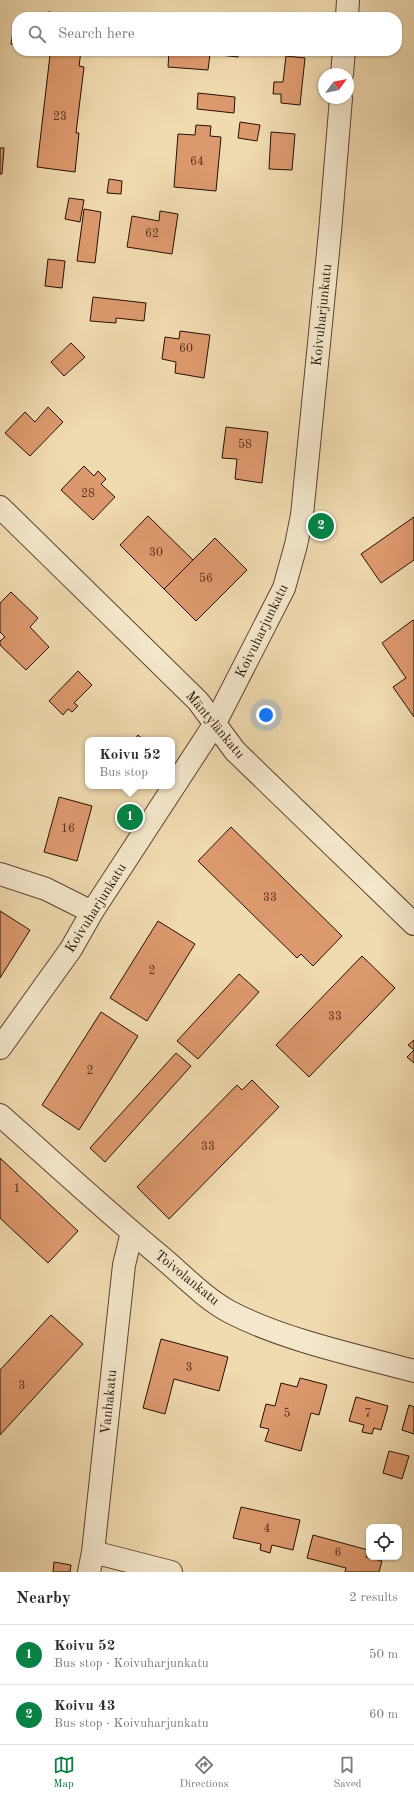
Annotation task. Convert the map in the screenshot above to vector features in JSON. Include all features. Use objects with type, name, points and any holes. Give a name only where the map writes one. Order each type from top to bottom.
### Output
[{"type":"street","points":[[347,12],[348,0]]},
{"type":"street","points":[[343,68],[344,56]]},
{"type":"street","name":"Koivuharjunkatu","points":[[175,785],[214,725],[284,588],[296,545],[302,515],[340,104]]},
{"type":"street","name":"Mäntylänkatu","points":[[0,508],[198,701],[214,725],[235,751],[414,924]]},
{"type":"street","name":"Koivuharjunkatu","points":[[0,1048],[71,949],[92,912],[172,789]]},
{"type":"street","points":[[0,874],[46,889],[92,912]]},
{"type":"street","name":"Toivolankatu","points":[[0,1115],[132,1232],[210,1298],[228,1311],[244,1319],[311,1342],[414,1372]]},
{"type":"street","name":"Vanhakatu","points":[[91,1562],[124,1265],[132,1232]]},
{"type":"street","points":[[91,1562],[171,1572]]},
{"type":"building","points":[[50,56],[80,56],[79,66],[84,67],[76,133],[79,133],[75,172],[37,167]]},
{"type":"building","points":[[169,56],[210,56],[208,70],[168,67]]},
{"type":"building","points":[[286,56],[305,58],[300,105],[281,103],[281,94],[273,94],[274,82],[283,82]]},
{"type":"building","points":[[198,93],[235,97],[234,113],[197,109]]},
{"type":"building","points":[[240,122],[260,125],[257,141],[238,138]]},
{"type":"building","points":[[196,125],[211,126],[210,136],[221,137],[216,191],[174,187],[178,134],[195,135]]},
{"type":"building","points":[[271,132],[295,134],[292,170],[269,169]]},
{"type":"building","points":[[0,148],[4,148],[2,174],[0,174]]},
{"type":"building","points":[[109,179],[122,181],[121,194],[107,193]]},
{"type":"building","points":[[69,198],[84,200],[80,222],[65,219]]},
{"type":"building","points":[[84,209],[101,212],[95,263],[77,261]]},
{"type":"building","points":[[160,211],[178,214],[172,254],[127,247],[132,216],[159,221]]},
{"type":"building","points":[[48,259],[65,261],[62,288],[45,286]]},
{"type":"building","points":[[93,297],[146,303],[144,321],[116,318],[116,323],[90,321]]},
{"type":"building","points":[[180,331],[210,335],[204,378],[175,373],[176,362],[162,359],[165,337],[179,339]]},
{"type":"building","points":[[71,343],[85,357],[64,376],[51,362]]},
{"type":"building","points":[[48,407],[63,422],[30,456],[5,433],[25,412],[35,422]]},
{"type":"building","points":[[226,427],[268,432],[262,483],[235,479],[237,459],[222,458]]},
{"type":"building","points":[[84,466],[94,476],[98,471],[106,479],[101,484],[115,497],[93,520],[61,490]]},
{"type":"building","points":[[148,516],[193,560],[164,589],[120,545]]},
{"type":"building","points":[[414,517],[414,560],[381,583],[361,554]]},
{"type":"building","points":[[215,538],[247,570],[196,621],[164,589]]},
{"type":"building","points":[[11,592],[38,618],[30,627],[49,647],[26,670],[0,645],[0,641],[5,637],[0,632],[0,603]]},
{"type":"building","points":[[413,620],[414,717],[393,687],[406,678],[382,643]]},
{"type":"building","points":[[78,671],[92,685],[74,703],[78,706],[72,712],[68,709],[63,715],[49,701]]},
{"type":"building","points":[[59,797],[92,806],[77,861],[44,852]]},
{"type":"building","points":[[231,827],[342,936],[313,966],[301,954],[297,958],[198,861]]},
{"type":"building","points":[[0,911],[30,930],[0,978]]},
{"type":"building","points":[[158,921],[195,944],[147,1021],[110,998]]},
{"type":"building","points":[[362,956],[395,988],[309,1077],[276,1045]]},
{"type":"building","points":[[239,974],[259,992],[198,1059],[177,1041]]},
{"type":"building","points":[[101,1012],[138,1036],[79,1130],[42,1105]]},
{"type":"building","points":[[414,1040],[414,1050],[408,1045]]},
{"type":"building","points":[[414,1050],[414,1063],[407,1057]]},
{"type":"building","points":[[176,1053],[191,1066],[105,1162],[90,1148]]},
{"type":"building","points":[[252,1080],[279,1107],[169,1219],[137,1187],[237,1085],[242,1090]]},
{"type":"building","points":[[0,1158],[78,1231],[48,1263],[0,1218]]},
{"type":"building","points":[[51,1315],[83,1344],[0,1435],[0,1370]]},
{"type":"building","points":[[161,1339],[228,1357],[219,1391],[174,1379],[165,1414],[143,1408]]},
{"type":"building","points":[[300,1378],[327,1385],[319,1415],[311,1413],[301,1451],[265,1441],[269,1429],[260,1427],[266,1404],[275,1406],[281,1383],[297,1387]]},
{"type":"building","points":[[356,1397],[388,1406],[381,1430],[374,1428],[372,1434],[362,1432],[364,1425],[349,1421]]},
{"type":"building","points":[[409,1405],[414,1407],[414,1434],[402,1430]]},
{"type":"building","points":[[389,1451],[409,1456],[402,1479],[383,1473]]},
{"type":"building","points":[[241,1507],[300,1520],[293,1550],[272,1545],[270,1553],[260,1550],[261,1544],[233,1538]]},
{"type":"building","points":[[313,1535],[366,1549],[366,1560],[382,1561],[379,1572],[345,1572],[346,1568],[307,1558]]},
{"type":"building","points":[[54,1562],[71,1565],[70,1572],[53,1572]]},
{"type":"place","name":"Koivu 43","points":[[321,526]]},
{"type":"place","name":"Koivu 52","points":[[130,817]]}]
